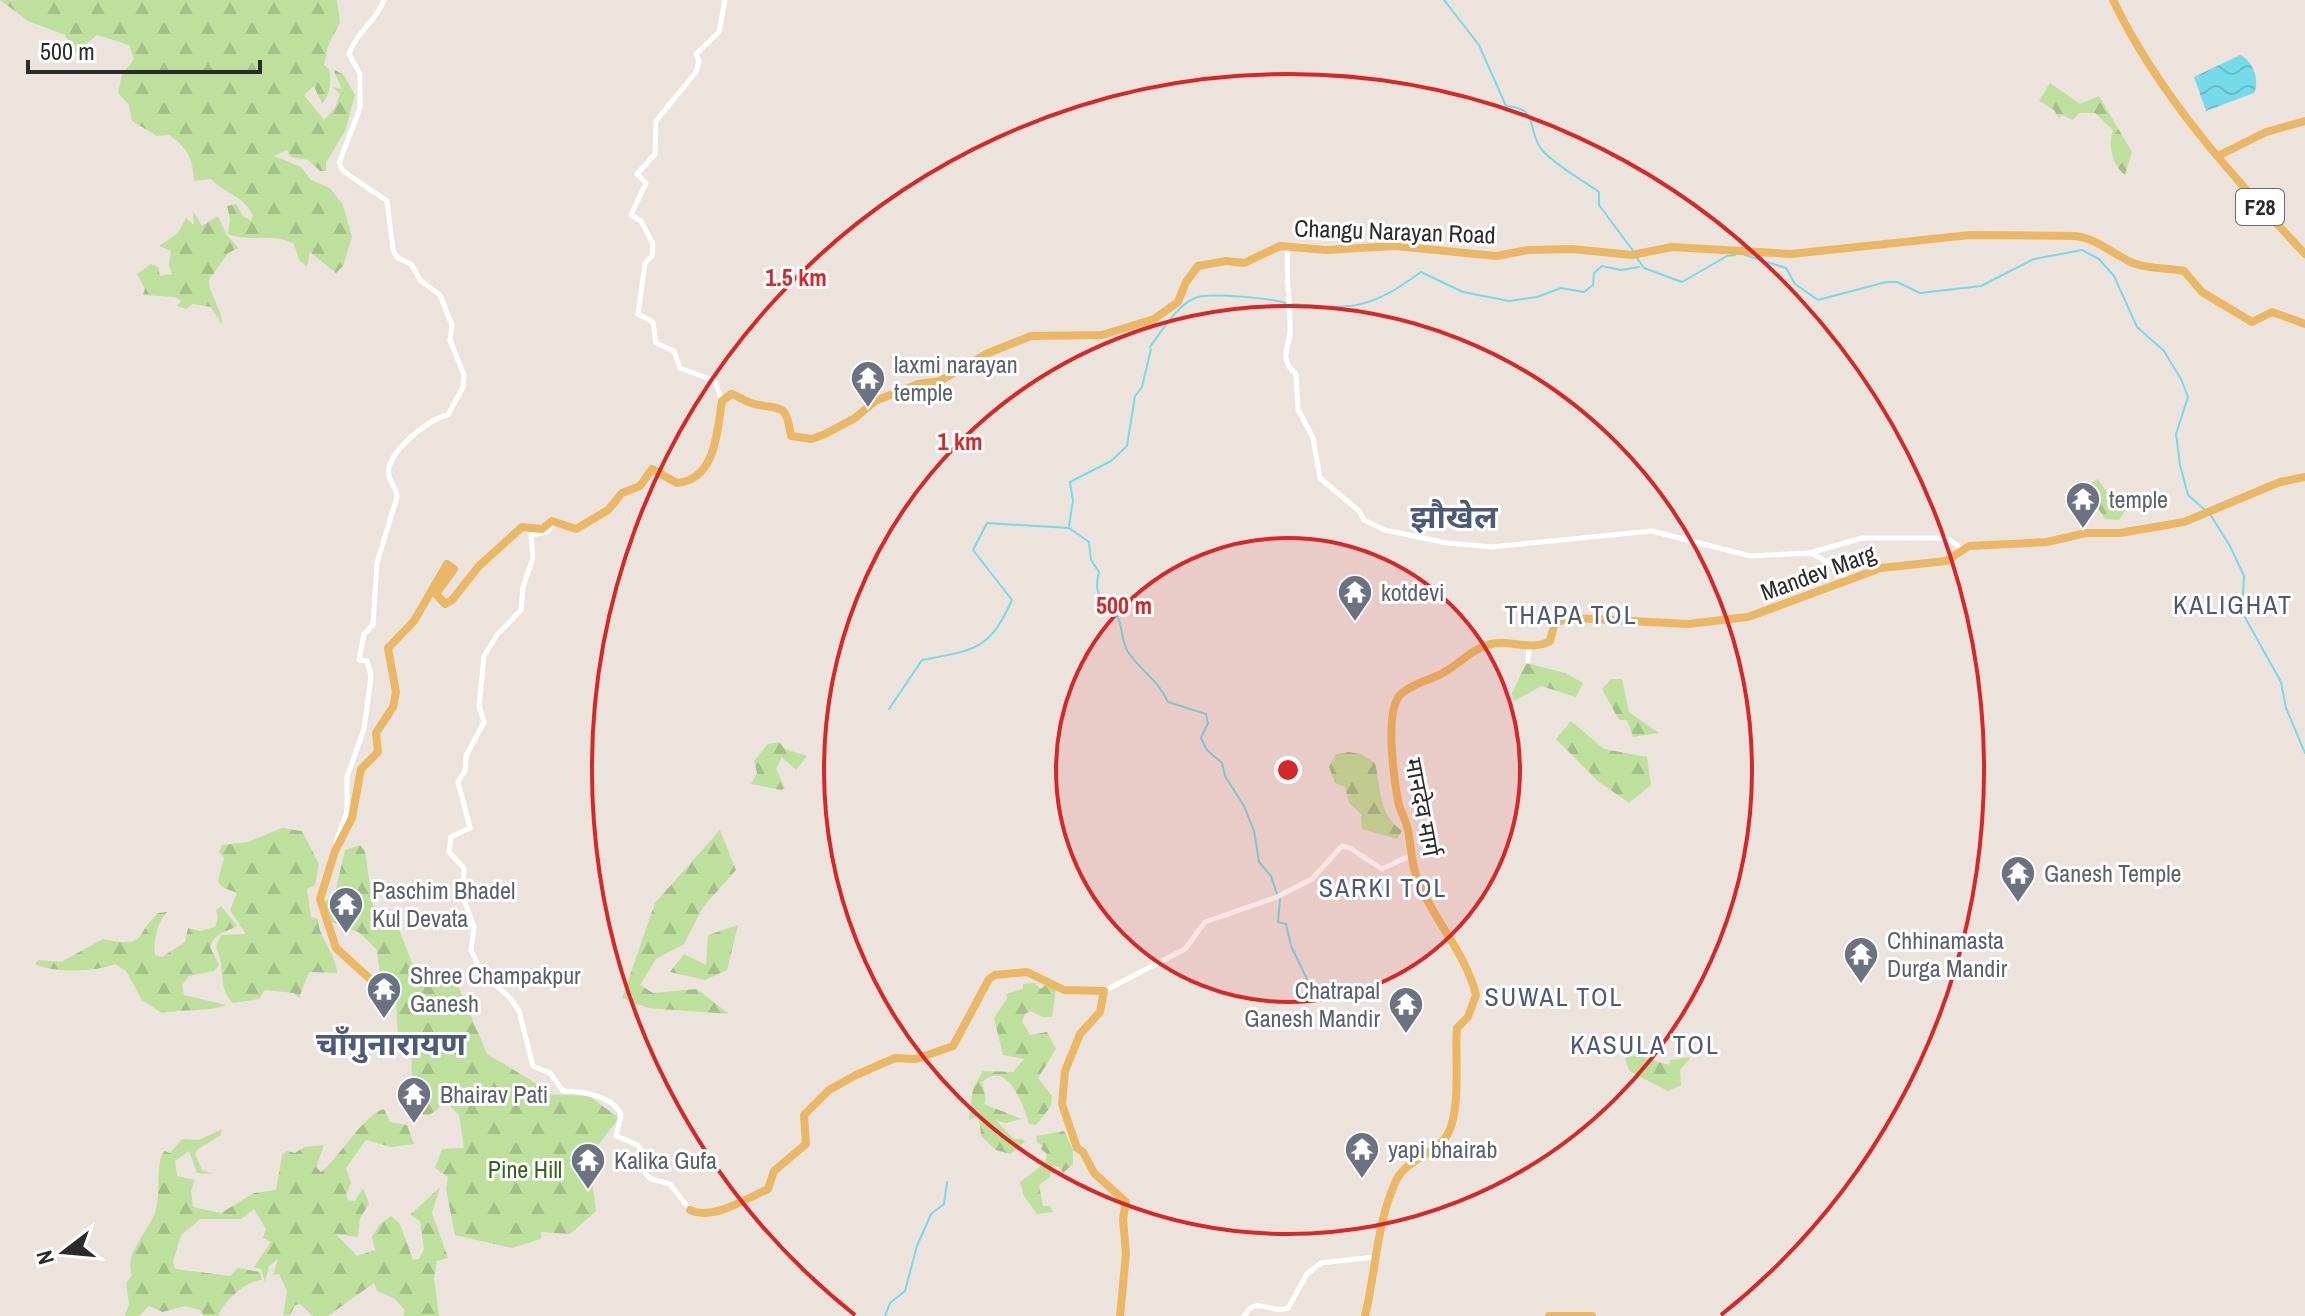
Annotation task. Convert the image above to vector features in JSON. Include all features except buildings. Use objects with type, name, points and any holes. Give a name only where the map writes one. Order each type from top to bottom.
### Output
[{"type":"main road","name":"F28","points":[[2113,0],[2128,33],[2159,79],[2218,156],[2305,254]]},
{"type":"main road","points":[[2218,156],[2266,132],[2305,121]]},
{"type":"main road","name":"Changu Narayan Road","points":[[722,401],[732,394],[751,403],[781,408],[787,414],[791,436],[812,439],[855,418],[875,401],[918,384],[940,381],[988,353],[1027,337],[1102,335],[1133,328],[1154,319],[1178,302],[1186,282],[1198,266],[1226,261],[1242,264],[1274,248],[1288,246],[1326,250],[1395,246],[1496,256],[1528,250],[1572,249],[1635,254],[1672,247],[1817,253],[1999,233],[2083,236],[2142,266],[2184,271],[2202,292],[2252,322],[2262,315],[2274,313],[2305,324]]},
{"type":"main road","points":[[370,979],[336,948],[325,920],[321,895],[335,851],[352,818],[361,769],[378,752],[376,733],[394,703],[395,672],[388,657],[389,646],[414,621],[447,564],[454,569],[436,594],[445,604],[500,545],[522,527],[542,529],[554,522],[576,529],[592,521],[622,493],[640,486],[652,469],[677,483],[683,482],[715,453],[722,401]]},
{"type":"main road","name":"Mandev Marg","points":[[1529,648],[1550,641],[1555,622],[1688,624],[1748,617],[1881,568],[1946,561],[1961,548],[2120,533],[2200,516],[2280,482],[2305,477]]},
{"type":"main road","name":"मानदेव मार्ग","points":[[1365,1316],[1374,1257],[1400,1172],[1441,1142],[1448,1133],[1456,1085],[1457,1028],[1468,1017],[1476,995],[1460,954],[1424,895],[1409,856],[1408,830],[1398,801],[1392,749],[1396,700],[1409,688],[1441,674],[1457,660],[1489,645],[1529,648]]},
{"type":"main road","points":[[690,1210],[703,1214],[740,1203],[768,1189],[774,1171],[806,1144],[804,1115],[829,1090],[895,1058],[916,1059],[953,1046],[983,988],[995,975],[1034,973],[1064,990],[1104,991],[1100,1012],[1080,1034],[1066,1067],[1062,1098],[1075,1145],[1083,1152],[1094,1173],[1126,1202],[1123,1219],[1126,1254],[1120,1316]]},
{"type":"main road","points":[[1549,1316],[1592,1316]]},
{"type":"street","points":[[335,851],[347,811],[347,777],[365,722],[371,673],[367,661],[359,660],[360,651],[364,634],[373,625],[377,563],[388,532],[391,508],[397,497],[389,467],[402,443],[439,417],[448,415],[463,387],[464,375],[450,340],[452,325],[440,295],[420,280],[412,265],[397,257],[393,250],[387,201],[343,171],[339,163],[360,108],[360,74],[349,54],[355,36],[374,22],[384,0]]},
{"type":"street","points":[[722,401],[715,381],[678,366],[674,351],[656,343],[653,322],[638,314],[645,263],[652,256],[653,244],[641,221],[631,215],[646,183],[637,174],[656,150],[656,121],[696,72],[699,61],[696,54],[719,32],[725,0]]},
{"type":"street","points":[[1288,246],[1284,281],[1290,294],[1286,356],[1289,368],[1296,374],[1298,409],[1313,438],[1318,473],[1364,520],[1385,530],[1447,543],[1492,547],[1652,531],[1750,556],[1810,553],[1862,538],[1947,538],[1961,548]]},
{"type":"street","points":[[554,522],[547,532],[531,535],[533,558],[523,587],[521,610],[497,635],[484,656],[479,706],[484,722],[466,756],[465,771],[458,782],[470,828],[449,840],[449,852],[464,868],[463,899],[474,927],[471,950],[482,973],[498,985],[519,1011],[533,1066],[550,1073],[563,1091],[587,1092],[617,1107],[621,1115],[615,1134],[636,1142],[641,1148],[642,1168],[651,1179],[670,1184],[690,1210]]},
{"type":"street","points":[[1810,553],[1834,565],[1849,580]]},
{"type":"street","points":[[1528,661],[1529,648]]},
{"type":"street","points":[[1104,991],[1185,949],[1205,922],[1280,896],[1320,873],[1342,846],[1382,869],[1409,856]]},
{"type":"street","points":[[1244,1316],[1250,1307],[1261,1304],[1285,1310],[1294,1300],[1307,1274],[1321,1263],[1374,1257]]},
{"type":"green space","points":[[0,0],[337,0],[340,22],[328,46],[324,65],[330,73],[329,92],[322,104],[314,86],[304,95],[324,120],[335,108],[340,94],[332,87],[342,89],[333,69],[344,75],[355,95],[345,131],[326,163],[326,171],[320,171],[308,160],[291,157],[287,150],[274,156],[301,167],[311,180],[330,188],[343,205],[352,237],[343,266],[336,273],[310,252],[307,267],[299,260],[294,244],[286,240],[228,234],[230,219],[227,206],[236,204],[243,216],[251,221],[253,216],[245,204],[211,179],[194,181],[191,160],[181,145],[169,135],[157,136],[132,121],[129,105],[118,93],[122,75],[134,59],[129,45],[97,35],[75,53],[65,35],[28,21]]},
{"type":"green space","points":[[2050,83],[2080,104],[2099,96],[2132,152],[2125,175],[2112,154],[2113,130],[2095,113],[2079,113],[2073,120],[2062,115],[2059,118],[2054,110],[2039,101]]},
{"type":"green space","points":[[193,211],[202,226],[218,216],[226,234],[238,248],[228,253],[209,280],[222,325],[211,307],[193,304],[186,309],[177,306],[181,301],[175,297],[143,295],[145,288],[137,274],[151,264],[158,267],[160,276],[172,274],[169,265],[171,251],[159,246],[178,233],[186,218],[194,225]]},
{"type":"green space","points":[[2098,479],[2109,496],[2127,508],[2119,520],[2105,519],[2096,505],[2100,504],[2084,487]]},
{"type":"green space","points":[[1526,663],[1565,673],[1583,683],[1576,697],[1541,686],[1514,701],[1512,694]]},
{"type":"green space","points":[[1611,679],[1622,679],[1629,712],[1659,733],[1633,737],[1627,720],[1619,720],[1602,689]]},
{"type":"green space","points":[[1571,721],[1604,749],[1647,757],[1651,785],[1629,803],[1599,782],[1556,739]]},
{"type":"green space","points":[[779,742],[785,749],[807,756],[796,770],[782,757],[776,769],[785,788],[781,790],[751,784],[757,773],[754,761],[768,744]]},
{"type":"green space","points":[[1336,754],[1361,754],[1375,763],[1384,809],[1402,831],[1397,839],[1362,829],[1361,814],[1349,803],[1345,787],[1335,783],[1329,767]]},
{"type":"green space","points":[[282,828],[302,831],[319,864],[315,885],[307,889],[311,917],[318,919],[337,973],[309,972],[299,998],[294,993],[265,990],[259,999],[233,1003],[225,990],[216,947],[221,935],[246,934],[230,910],[237,893],[222,887],[218,881],[224,858],[219,852],[222,845],[248,842]]},
{"type":"green space","points":[[720,830],[736,870],[703,907],[684,944],[656,959],[640,985],[653,993],[697,989],[729,1014],[648,1008],[622,998],[655,903]]},
{"type":"green space","name":"Pine Hill","points":[[360,845],[365,852],[373,905],[396,922],[412,963],[455,978],[487,1054],[537,1084],[542,1094],[589,1096],[619,1118],[589,1157],[596,1211],[570,1234],[541,1232],[541,1239],[512,1248],[455,1235],[446,1189],[448,1177],[435,1168],[442,1149],[464,1148],[459,1115],[446,1102],[430,1115],[422,1115],[412,1072],[414,1046],[398,1036],[396,1002],[390,986],[381,984],[377,950],[360,933],[332,922],[324,904],[336,889],[345,850]]},
{"type":"green space","points":[[221,906],[237,926],[212,942],[210,947],[219,965],[214,971],[189,976],[182,985],[184,995],[226,1005],[162,1013],[142,1000],[126,971],[115,964],[98,969],[75,970],[52,969],[35,964],[38,960],[61,962],[103,939],[134,941],[158,913],[167,912],[158,926],[155,943],[155,955],[162,957],[185,942],[188,928],[200,931],[215,927],[218,918],[216,910]]},
{"type":"green space","points":[[738,925],[727,970],[705,980],[670,972],[684,954],[706,965],[708,935]]},
{"type":"green space","points":[[1034,983],[1041,989],[1046,984],[1056,988],[1052,1017],[1042,1017],[1031,1011],[1025,1014],[1022,1021],[1030,1035],[1047,1032],[1056,1049],[1038,1078],[1052,1096],[1051,1106],[1036,1125],[1029,1124],[1019,1096],[1007,1080],[991,1076],[982,1082],[986,1099],[984,1104],[1022,1119],[1006,1123],[995,1120],[1014,1139],[1025,1142],[1010,1154],[996,1150],[981,1136],[979,1115],[969,1120],[973,1088],[983,1071],[1013,1072],[1024,1059],[1003,1055],[994,1018],[1007,999],[1006,994],[1023,989],[1023,984]]},
{"type":"green space","points":[[1637,1055],[1669,1065],[1670,1060],[1691,1057],[1680,1070],[1681,1085],[1668,1091],[1629,1071],[1625,1058]]},
{"type":"green space","points":[[384,1109],[390,1122],[407,1125],[414,1144],[391,1147],[366,1140],[346,1168],[351,1183],[346,1194],[348,1200],[355,1201],[363,1188],[369,1204],[360,1218],[358,1237],[336,1234],[357,1256],[375,1250],[372,1237],[380,1224],[391,1216],[400,1224],[413,1260],[419,1259],[424,1249],[420,1221],[410,1215],[440,1187],[432,1213],[448,1258],[437,1261],[434,1279],[439,1316],[403,1316],[405,1310],[394,1298],[377,1291],[374,1283],[328,1316],[313,1316],[300,1304],[295,1305],[290,1315],[283,1316],[287,1291],[279,1274],[273,1275],[278,1259],[269,1266],[265,1282],[261,1269],[254,1267],[271,1242],[263,1238],[266,1229],[254,1209],[241,1219],[200,1219],[181,1235],[173,1262],[175,1269],[230,1276],[238,1268],[260,1272],[262,1280],[236,1293],[218,1316],[204,1316],[200,1310],[185,1306],[163,1312],[149,1306],[139,1316],[125,1316],[129,1304],[126,1283],[132,1275],[131,1260],[155,1213],[159,1166],[164,1151],[170,1153],[182,1139],[199,1140],[222,1129],[221,1135],[195,1154],[202,1170],[214,1174],[197,1173],[189,1151],[175,1161],[177,1176],[195,1180],[191,1191],[193,1207],[221,1213],[254,1193],[276,1190],[282,1155],[287,1151],[295,1153],[304,1147],[324,1145],[316,1167],[321,1172],[360,1127]]},
{"type":"green space","points":[[1064,1131],[1073,1150],[1073,1164],[1063,1173],[1059,1167],[1052,1166],[1050,1177],[1039,1185],[1043,1206],[1050,1206],[1053,1212],[1037,1214],[1024,1196],[1020,1182],[1045,1163],[1047,1154],[1041,1149],[1043,1145],[1037,1143],[1036,1136]]},
{"type":"water","points":[[2240,55],[2254,71],[2254,93],[2206,111],[2194,77]]},
{"type":"waterway","points":[[1444,0],[1479,45],[1506,106],[1524,111],[1529,116],[1542,150],[1561,167],[1599,192],[1599,205],[1634,252]]},
{"type":"waterway","points":[[1745,255],[1786,268],[1795,284],[1818,300],[1886,282],[1897,282],[1920,293],[1981,286],[2034,259],[2082,250],[2099,259],[2114,276],[2137,327],[2164,351],[2181,379],[2188,397],[2176,434],[2180,465],[2188,495],[2205,510]]},
{"type":"waterway","points":[[1637,258],[1644,268],[1682,282],[1727,256],[1735,255]]},
{"type":"waterway","points":[[1292,304],[1331,307],[1361,304],[1388,293],[1421,272],[1463,292],[1509,301],[1537,297],[1561,288],[1584,292],[1593,285],[1594,273],[1602,266],[1621,270],[1639,267]]},
{"type":"waterway","points":[[1150,347],[1177,311],[1198,297],[1242,297],[1286,303]]},
{"type":"waterway","points":[[1069,526],[1073,501],[1070,482],[1111,461],[1127,446],[1135,396],[1142,387],[1151,349]]},
{"type":"waterway","points":[[2210,514],[2244,576],[2242,612],[2281,682],[2286,708],[2305,753]]},
{"type":"waterway","points":[[889,709],[922,660],[955,654],[978,645],[987,639],[1004,617],[1012,600],[973,550],[987,523],[1069,528],[1089,542],[1091,560],[1099,572],[1097,589],[1114,608],[1128,652],[1160,688],[1168,702],[1206,714],[1208,723],[1201,738],[1207,750],[1222,763],[1225,776],[1244,806],[1254,831],[1259,862],[1271,876],[1277,894]]},
{"type":"waterway","points":[[1280,899],[1278,922],[1286,924],[1291,946],[1311,987]]},
{"type":"waterway","points":[[885,1316],[890,1303],[905,1291],[917,1246],[931,1214],[944,1204],[947,1182]]},
{"type":"place","name":"laxmi narayan temple","points":[[868,409]]},
{"type":"place","name":"temple","points":[[2083,530]]},
{"type":"place","name":"kotdevi","points":[[1355,623]]},
{"type":"place","name":"Ganesh Temple","points":[[2018,904]]},
{"type":"place","name":"Paschim Bhadel Kul Devata","points":[[346,935]]},
{"type":"place","name":"Chhinamasta Durga Mandir","points":[[1861,985]]},
{"type":"place","name":"Shree Champakpur Ganesh","points":[[384,1020]]},
{"type":"place","name":"Chatrapal Ganesh Mandir","points":[[1406,1035]]},
{"type":"place","name":"Bhairav Pati","points":[[414,1125]]},
{"type":"place","name":"yapi bhairab","points":[[1362,1180]]},
{"type":"place","name":"Kalika Gufa","points":[[588,1191]]},
{"type":"district","name":"झौखेल","points":[[1454,516]]},
{"type":"district","name":"KALIGHAT","points":[[2233,604]]},
{"type":"district","name":"THAPA TOL","points":[[1571,614]]},
{"type":"district","name":"SARKI TOL","points":[[1383,887]]},
{"type":"district","name":"SUWAL TOL","points":[[1554,996]]},
{"type":"district","name":"चाँगुनारायण","points":[[391,1043]]},
{"type":"district","name":"KASULA TOL","points":[[1645,1044]]}]
